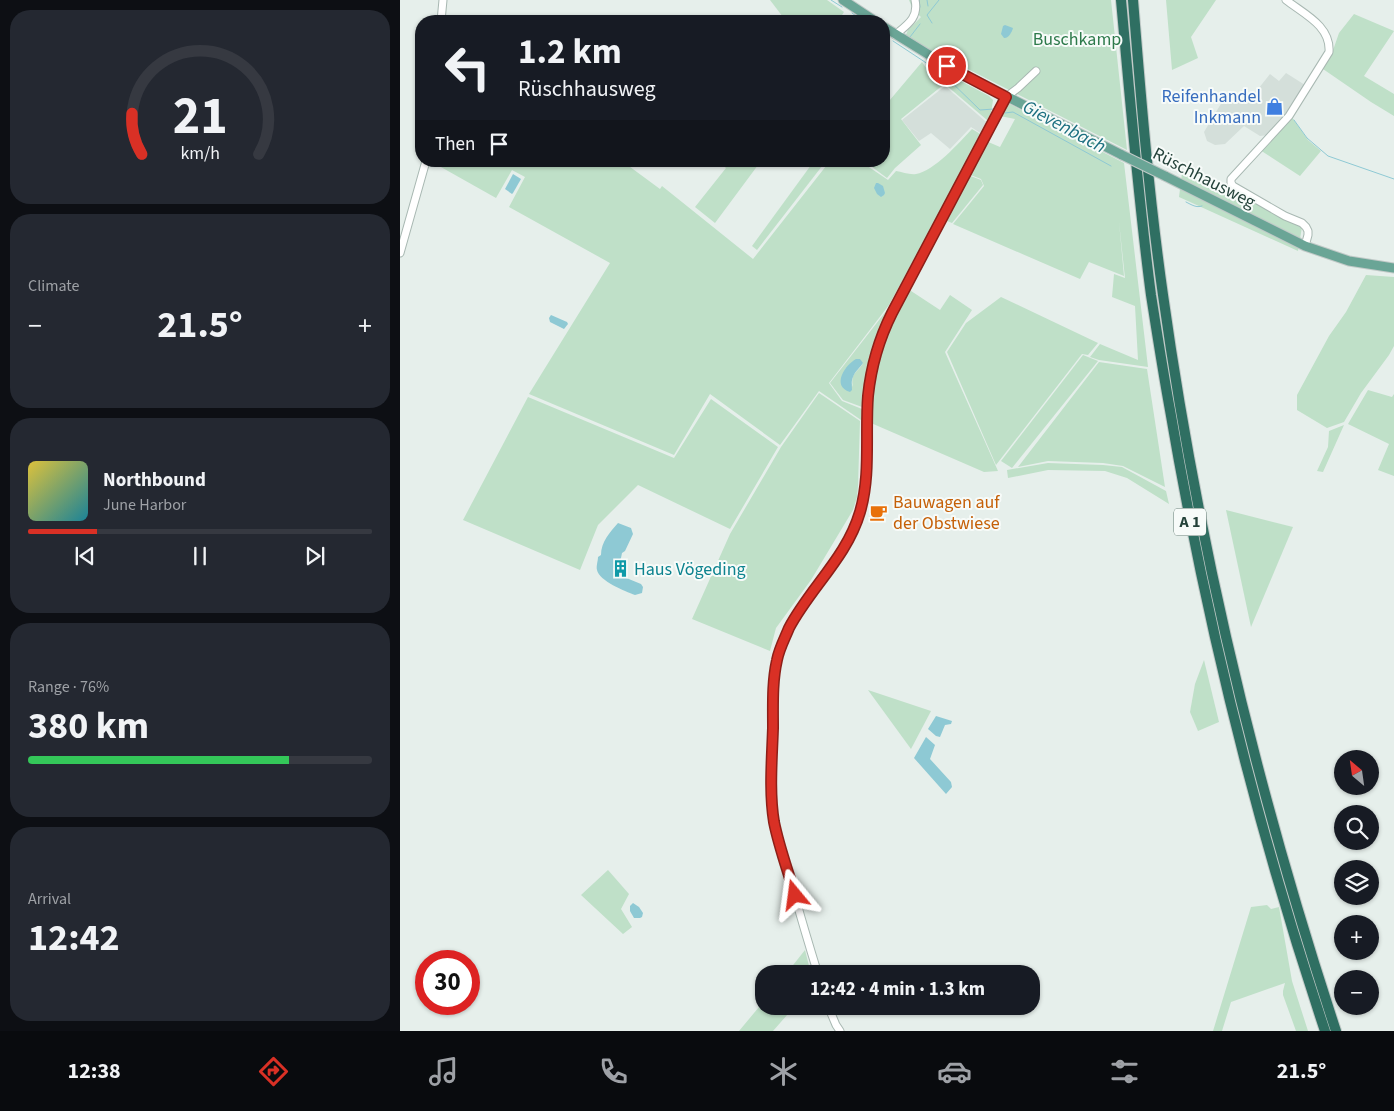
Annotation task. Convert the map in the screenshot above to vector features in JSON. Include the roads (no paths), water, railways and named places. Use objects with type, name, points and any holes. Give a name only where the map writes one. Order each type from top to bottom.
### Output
[{"type":"highway","name":"A 1","points":[[1121,0],[1138,187],[1152,298],[1180,471],[1195,549],[1213,633],[1249,778],[1284,904],[1325,1031]]},
{"type":"highway","name":"A 1","points":[[1133,0],[1155,235],[1194,488],[1224,630],[1260,775],[1295,901],[1336,1031]]},
{"type":"main road","points":[[843,0],[866,15]]},
{"type":"main road","name":"Rüschhausweg","points":[[890,31],[947,66],[1006,97],[1305,246],[1349,261],[1394,268]]},
{"type":"street","points":[[442,15],[443,0]]},
{"type":"street","points":[[895,35],[914,15],[915,0]]},
{"type":"street","points":[[1286,0],[1324,29],[1329,41],[1330,52],[1289,116],[1232,179],[1231,183],[1236,188],[1306,226],[1308,234],[1305,246]]},
{"type":"street","points":[[815,965],[774,820],[772,755],[777,658],[795,619],[846,545],[860,512],[864,497],[866,474],[870,377],[884,331],[896,304],[1006,97],[1036,71]]},
{"type":"street","points":[[400,253],[424,167]]},
{"type":"street","points":[[832,1015],[840,1031]]},
{"type":"water","points":[[1005,25],[1013,28],[1011,33],[1004,38],[1001,34]]},
{"type":"water","points":[[513,174],[521,179],[512,194],[505,189]]},
{"type":"water","points":[[876,183],[883,186],[885,193],[881,197],[874,188]]},
{"type":"water","points":[[551,315],[568,324],[564,329],[550,322],[549,318]]},
{"type":"water","points":[[856,359],[860,359],[863,363],[854,375],[850,392],[844,389],[841,381],[844,370]]},
{"type":"water","points":[[618,523],[631,528],[633,534],[613,569],[619,575],[641,584],[643,587],[642,593],[635,595],[613,585],[602,578],[597,570],[598,557],[601,555],[604,542]]},
{"type":"water","points":[[936,716],[952,721],[951,724],[945,725],[940,737],[928,729]]},
{"type":"water","points":[[926,737],[935,745],[930,759],[951,782],[952,787],[946,794],[914,758]]},
{"type":"water","points":[[633,903],[643,913],[642,917],[634,918],[630,911],[630,906]]},
{"type":"waterway","name":"Gievenbach","points":[[831,0],[842,7]]},
{"type":"waterway","points":[[919,0],[920,7]]},
{"type":"waterway","points":[[927,0],[928,6]]},
{"type":"waterway","points":[[932,23],[927,15],[939,0]]},
{"type":"waterway","points":[[910,40],[910,37],[920,24]]},
{"type":"waterway","name":"Gievenbach","points":[[893,41],[943,74],[980,110],[994,109]]},
{"type":"waterway","name":"Gievenbach","points":[[1005,113],[1013,112],[1111,166]]},
{"type":"waterway","name":"Gievenbach","points":[[1294,120],[1307,138],[1328,156],[1394,179]]},
{"type":"waterway","name":"Gievenbach","points":[[1186,202],[1202,206]]},
{"type":"place","name":"Reifenhandel Inkmann","points":[[1275,106]]},
{"type":"place","name":"Bauwagen auf der Obstwiese","points":[[879,512]]},
{"type":"place","name":"Haus Vögeding","points":[[620,569]]},
{"type":"park label","name":"Buschkamp","points":[[1077,39]]}]
